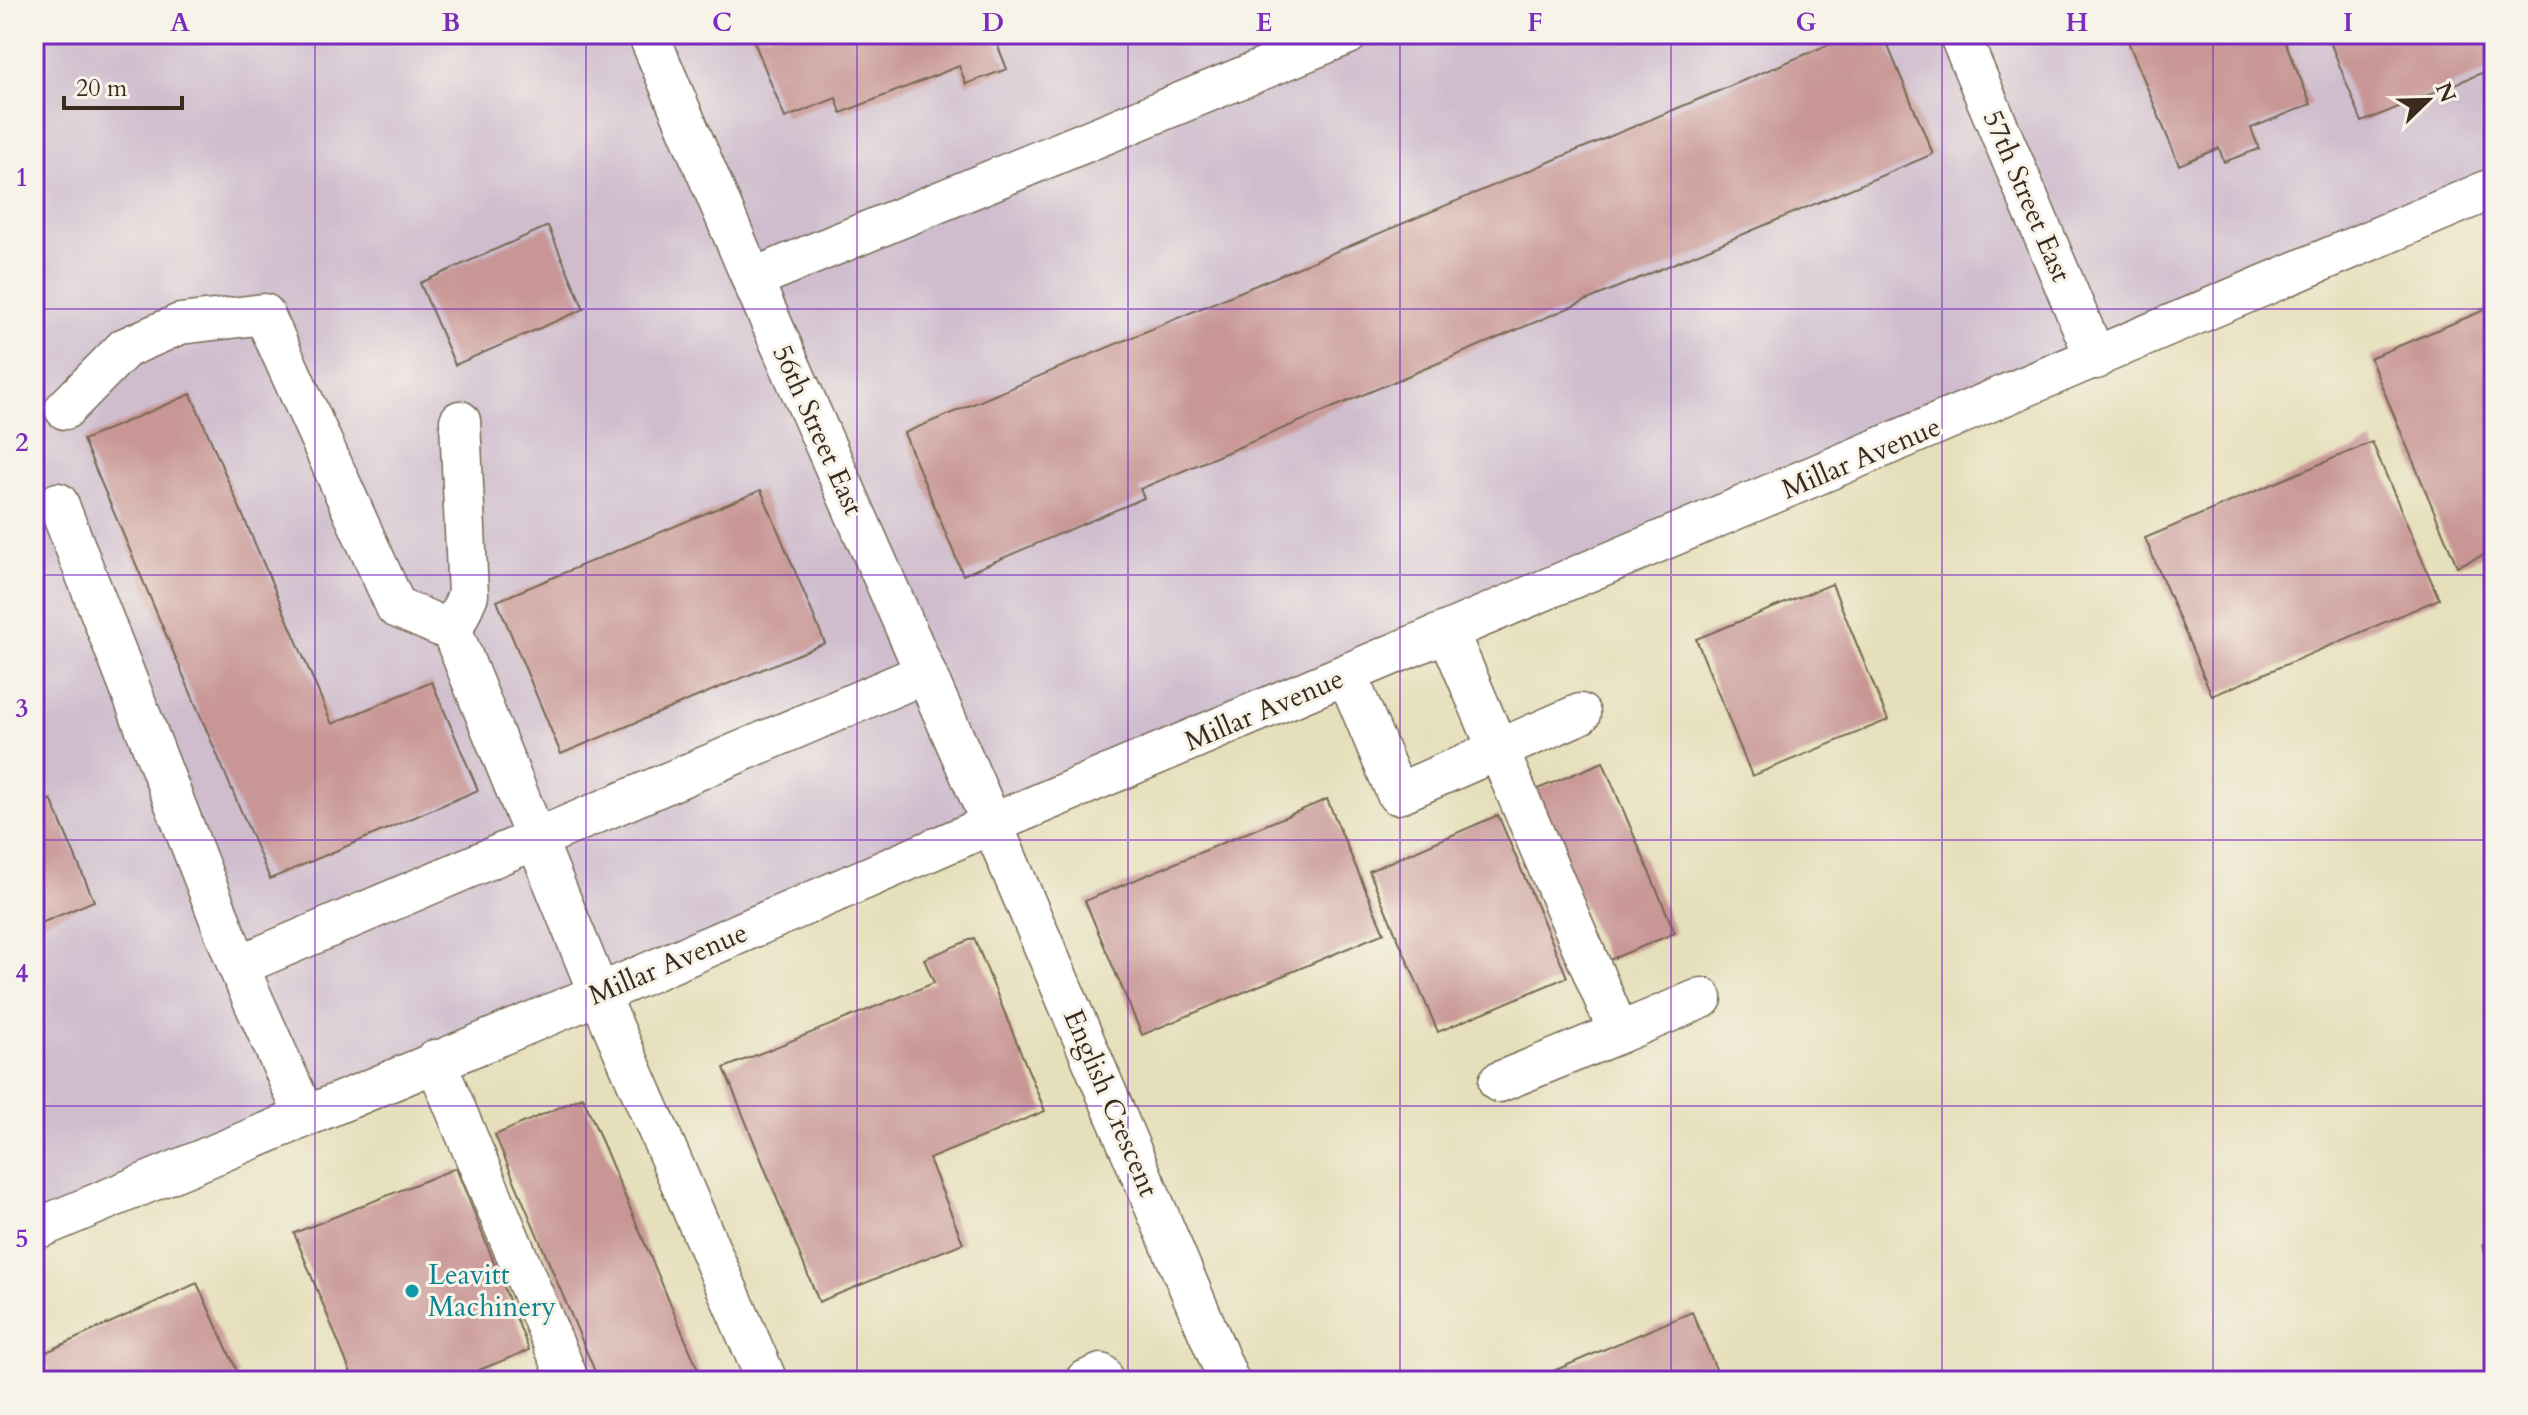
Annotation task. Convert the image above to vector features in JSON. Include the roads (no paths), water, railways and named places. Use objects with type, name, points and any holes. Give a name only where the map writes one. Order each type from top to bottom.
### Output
[{"type":"street","name":"56th Street East","points":[[648,34],[752,279],[992,824]]},
{"type":"street","points":[[752,279],[1348,34]]},
{"type":"street","name":"57th Street East","points":[[1959,34],[2096,359]]},
{"type":"street","name":"Millar Avenue","points":[[34,1230],[599,994],[992,824],[2494,188]]},
{"type":"street","points":[[65,409],[125,348],[180,324],[264,314],[396,607],[452,631],[599,994],[767,1381]]},
{"type":"street","points":[[452,631],[468,595],[460,421]]},
{"type":"street","points":[[58,503],[238,966],[305,1116]]},
{"type":"street","points":[[1448,632],[1619,1033]]},
{"type":"street","points":[[238,966],[925,673]]},
{"type":"street","points":[[1347,675],[1397,794],[1580,714]]},
{"type":"street","name":"English Crescent","points":[[992,824],[1229,1381]]},
{"type":"street","points":[[1499,1082],[1702,998]]},
{"type":"street","points":[[435,1060],[569,1381]]},
{"type":"place","name":"Leavitt Machinery","points":[[412,1291]]}]
